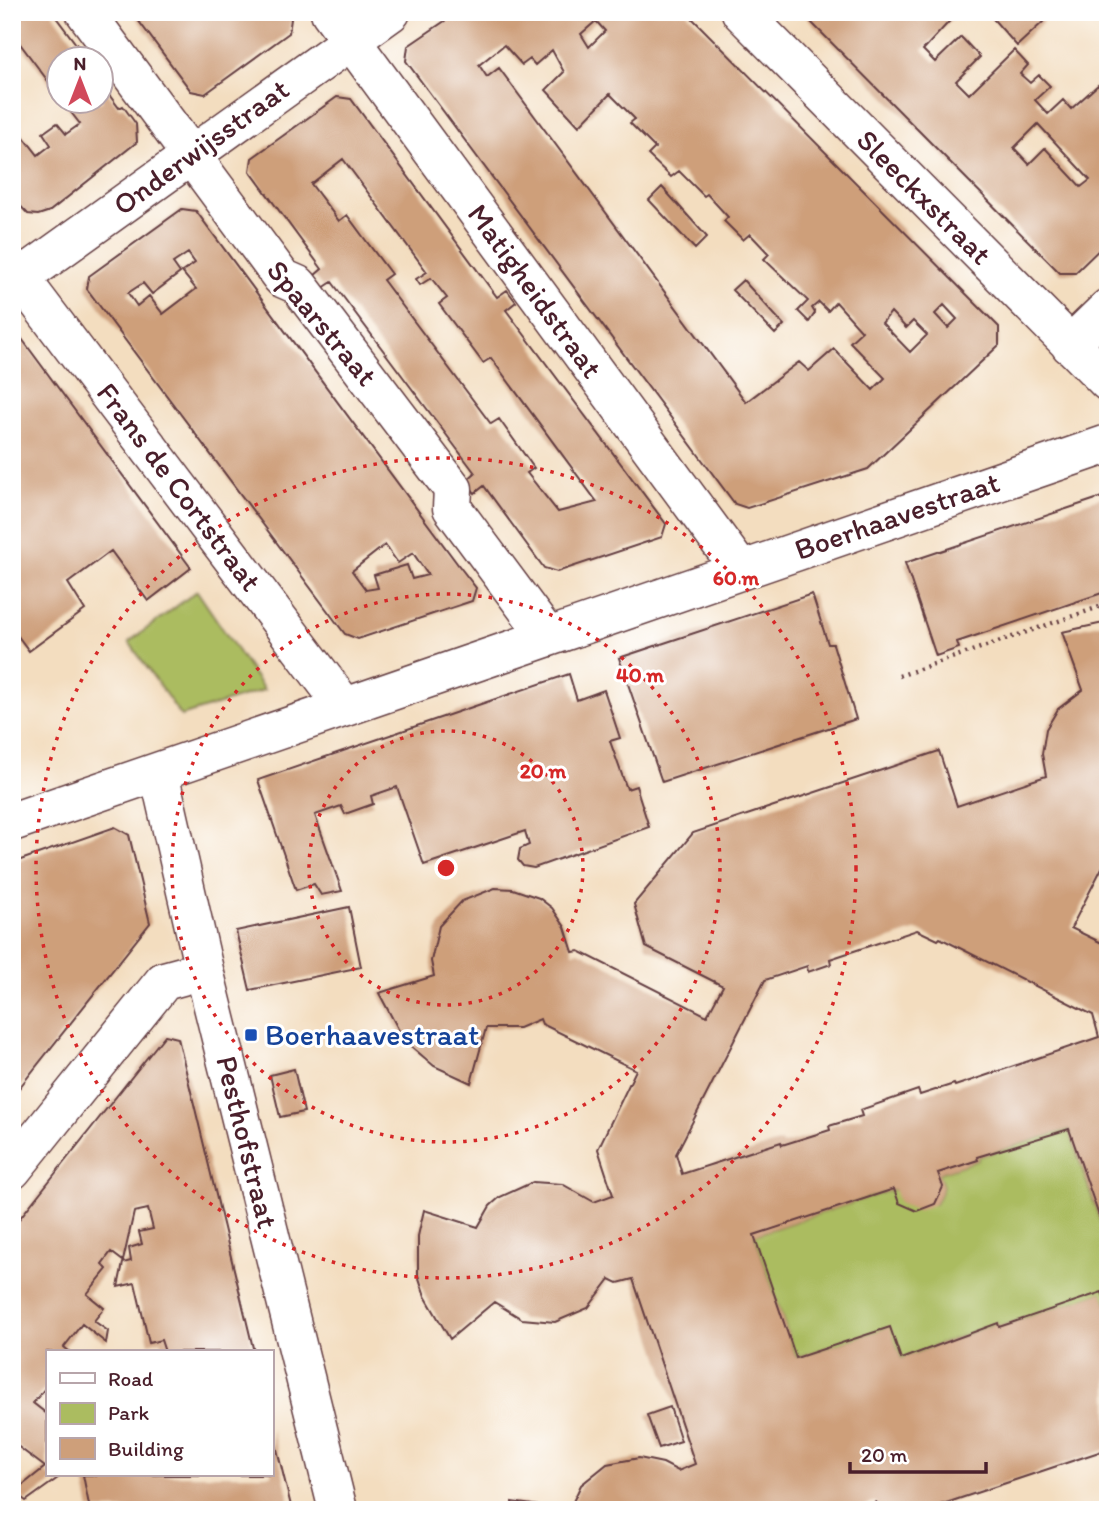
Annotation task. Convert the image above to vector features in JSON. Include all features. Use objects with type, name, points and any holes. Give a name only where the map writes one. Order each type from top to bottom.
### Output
[{"type":"street","name":"Spaarstraat","points":[[85,12],[282,278],[298,285],[453,489],[452,508],[548,637]]},
{"type":"street","name":"Onderwijsstraat","points":[[15,276],[191,154],[340,26],[391,12]]},
{"type":"street","name":"Sleeckxstraat","points":[[741,12],[1108,382]]},
{"type":"street","name":"Matigheidstraat","points":[[340,26],[740,569]]},
{"type":"street","name":"Frans de Cortstraat","points":[[15,276],[345,707]]},
{"type":"street","points":[[1070,345],[1108,307]]},
{"type":"street","name":"Boerhaavestraat","points":[[12,822],[1108,444]]},
{"type":"street","name":"Pesthofstraat","points":[[159,773],[204,970],[338,1510]]},
{"type":"street","points":[[12,1170],[164,981],[204,970]]},
{"type":"path","points":[[899,676],[1108,604]]},
{"type":"green space","points":[[197,591],[264,690],[181,716],[129,642]]},
{"type":"green space","points":[[1069,1129],[1108,1244],[1108,1308],[1101,1293],[999,1327],[997,1323],[901,1359],[889,1328],[796,1358],[754,1235],[894,1189],[935,1204],[943,1187],[938,1173],[978,1160],[977,1157]]},
{"type":"building","points":[[12,12],[52,12],[78,46],[46,46],[46,78],[12,33]]},
{"type":"building","points":[[132,12],[286,12],[291,19],[289,33],[205,94],[191,91]]},
{"type":"building","points":[[458,12],[686,12],[999,327],[999,345],[868,469],[747,508],[735,504],[406,61],[408,46]],"holes":[[[596,21],[605,31],[589,47],[581,34]],[[504,45],[522,65],[530,59],[535,65],[552,50],[564,72],[546,90],[579,126],[610,94],[635,119],[630,123],[655,148],[648,155],[671,177],[679,171],[704,196],[707,194],[728,217],[724,221],[743,240],[750,234],[769,254],[764,259],[808,301],[798,311],[809,322],[815,313],[812,308],[819,302],[828,311],[836,302],[862,331],[850,342],[885,378],[873,390],[834,349],[809,371],[799,362],[746,402],[499,68],[487,77],[479,65]],[[944,305],[957,319],[948,328],[935,314]],[[891,312],[906,328],[913,321],[927,335],[910,352],[882,323]]]},
{"type":"building","points":[[801,12],[926,12],[929,15],[933,12],[958,12],[923,50],[935,62],[961,37],[980,57],[956,81],[969,94],[1014,50],[1028,65],[1020,74],[1030,83],[1039,75],[1050,86],[1035,100],[1048,114],[1063,100],[1071,109],[1098,85],[1103,91],[1108,86],[1108,241],[1075,273],[1060,273]],"holes":[[[1038,124],[1090,180],[1081,187],[1045,148],[1029,164],[1014,148]]]},
{"type":"building","points":[[987,12],[1034,12],[1043,22],[1017,46]]},
{"type":"building","points":[[337,97],[351,99],[497,297],[507,290],[516,302],[506,310],[666,524],[662,537],[557,572],[544,568],[484,486],[475,493],[466,481],[475,473],[332,282],[323,288],[314,276],[322,269],[250,171],[252,158]],"holes":[[[343,159],[427,272],[416,279],[420,285],[431,278],[447,298],[439,304],[483,363],[491,358],[597,502],[558,512],[527,473],[534,468],[499,419],[491,424],[383,280],[391,274],[347,215],[339,221],[311,184]]]},
{"type":"building","points":[[116,104],[119,108],[123,106],[136,124],[137,142],[50,211],[38,215],[28,214],[12,197],[12,122],[38,155],[51,145],[43,133],[57,123],[66,134],[80,124],[74,116],[116,116]]},
{"type":"building","points":[[662,187],[707,237],[695,249],[649,200]]},
{"type":"building","points":[[182,209],[196,211],[476,588],[472,601],[358,639],[345,634],[87,289],[89,276]],"holes":[[[188,253],[195,263],[182,272],[196,289],[163,314],[149,296],[137,306],[128,293],[143,283],[152,294],[180,273],[173,263]],[[385,545],[398,563],[413,553],[428,575],[412,579],[407,565],[374,575],[378,588],[366,590],[352,571]]]},
{"type":"building","points":[[743,280],[784,325],[775,334],[732,290]]},
{"type":"building","points":[[22,339],[191,568],[148,601],[111,551],[68,583],[85,610],[29,651],[12,628],[12,346]]},
{"type":"building","points":[[1108,495],[1108,591],[957,642],[959,648],[936,656],[905,563]]},
{"type":"building","points":[[812,594],[828,644],[833,644],[856,719],[662,782],[619,658]]},
{"type":"building","points":[[1108,622],[1108,856],[1071,928],[1108,946],[1108,1242],[1069,1129],[977,1157],[978,1160],[938,1173],[943,1187],[935,1204],[917,1211],[899,1203],[894,1189],[754,1235],[796,1358],[890,1327],[901,1359],[998,1323],[999,1327],[1102,1292],[1108,1308],[1108,1449],[925,1510],[880,1510],[876,1502],[855,1510],[569,1510],[581,1485],[607,1464],[639,1458],[663,1463],[678,1471],[695,1464],[633,1279],[618,1283],[610,1279],[588,1308],[555,1322],[522,1319],[494,1302],[450,1339],[425,1296],[418,1275],[418,1236],[424,1210],[478,1227],[490,1206],[500,1197],[533,1182],[562,1184],[594,1202],[613,1195],[598,1149],[636,1070],[542,1024],[540,1019],[519,1028],[486,1028],[471,1083],[434,1066],[404,1040],[379,993],[434,976],[431,961],[439,926],[462,901],[495,888],[513,889],[539,898],[552,908],[565,927],[573,952],[579,951],[707,1016],[723,986],[646,947],[634,904],[693,833],[939,751],[957,806],[1046,776],[1042,754],[1046,729],[1058,709],[1083,690],[1062,632]],"holes":[[[917,930],[938,940],[940,938],[1093,1015],[1099,1037],[955,1086],[954,1084],[920,1095],[918,1090],[860,1110],[862,1116],[829,1126],[830,1130],[782,1145],[781,1142],[682,1174],[676,1154],[765,980],[807,966],[808,972],[831,964],[830,959]]]},
{"type":"building","points":[[569,674],[577,700],[604,690],[620,738],[610,741],[627,789],[636,786],[649,827],[534,868],[523,866],[518,860],[520,849],[529,845],[525,831],[424,865],[397,787],[371,796],[373,804],[345,814],[341,806],[315,815],[342,891],[321,895],[314,884],[296,890],[258,780]]},
{"type":"building","points":[[115,827],[129,835],[150,923],[12,1097],[12,863]]},
{"type":"building","points":[[349,907],[361,967],[250,990],[236,931]]},
{"type":"building","points":[[165,1035],[178,1038],[254,1350],[164,1350],[161,1340],[149,1343],[135,1283],[118,1287],[123,1263],[131,1261],[129,1248],[142,1244],[139,1232],[153,1229],[148,1209],[134,1212],[123,1261],[111,1252],[102,1264],[107,1269],[87,1294],[104,1308],[94,1321],[108,1331],[106,1343],[82,1324],[64,1347],[68,1350],[46,1350],[46,1387],[33,1403],[46,1413],[46,1476],[58,1478],[26,1501],[14,1492],[45,1467],[12,1442],[12,1228]]},
{"type":"building","points":[[294,1069],[304,1112],[280,1117],[270,1075]]},
{"type":"building","points":[[670,1407],[681,1441],[659,1448],[647,1415]]},
{"type":"building","points":[[273,1433],[292,1510],[90,1510],[83,1476],[273,1476]]},
{"type":"building","points":[[512,1502],[553,1508],[553,1510],[512,1510]]},
{"type":"place","name":"Boerhaavestraat","points":[[251,1035]]}]
